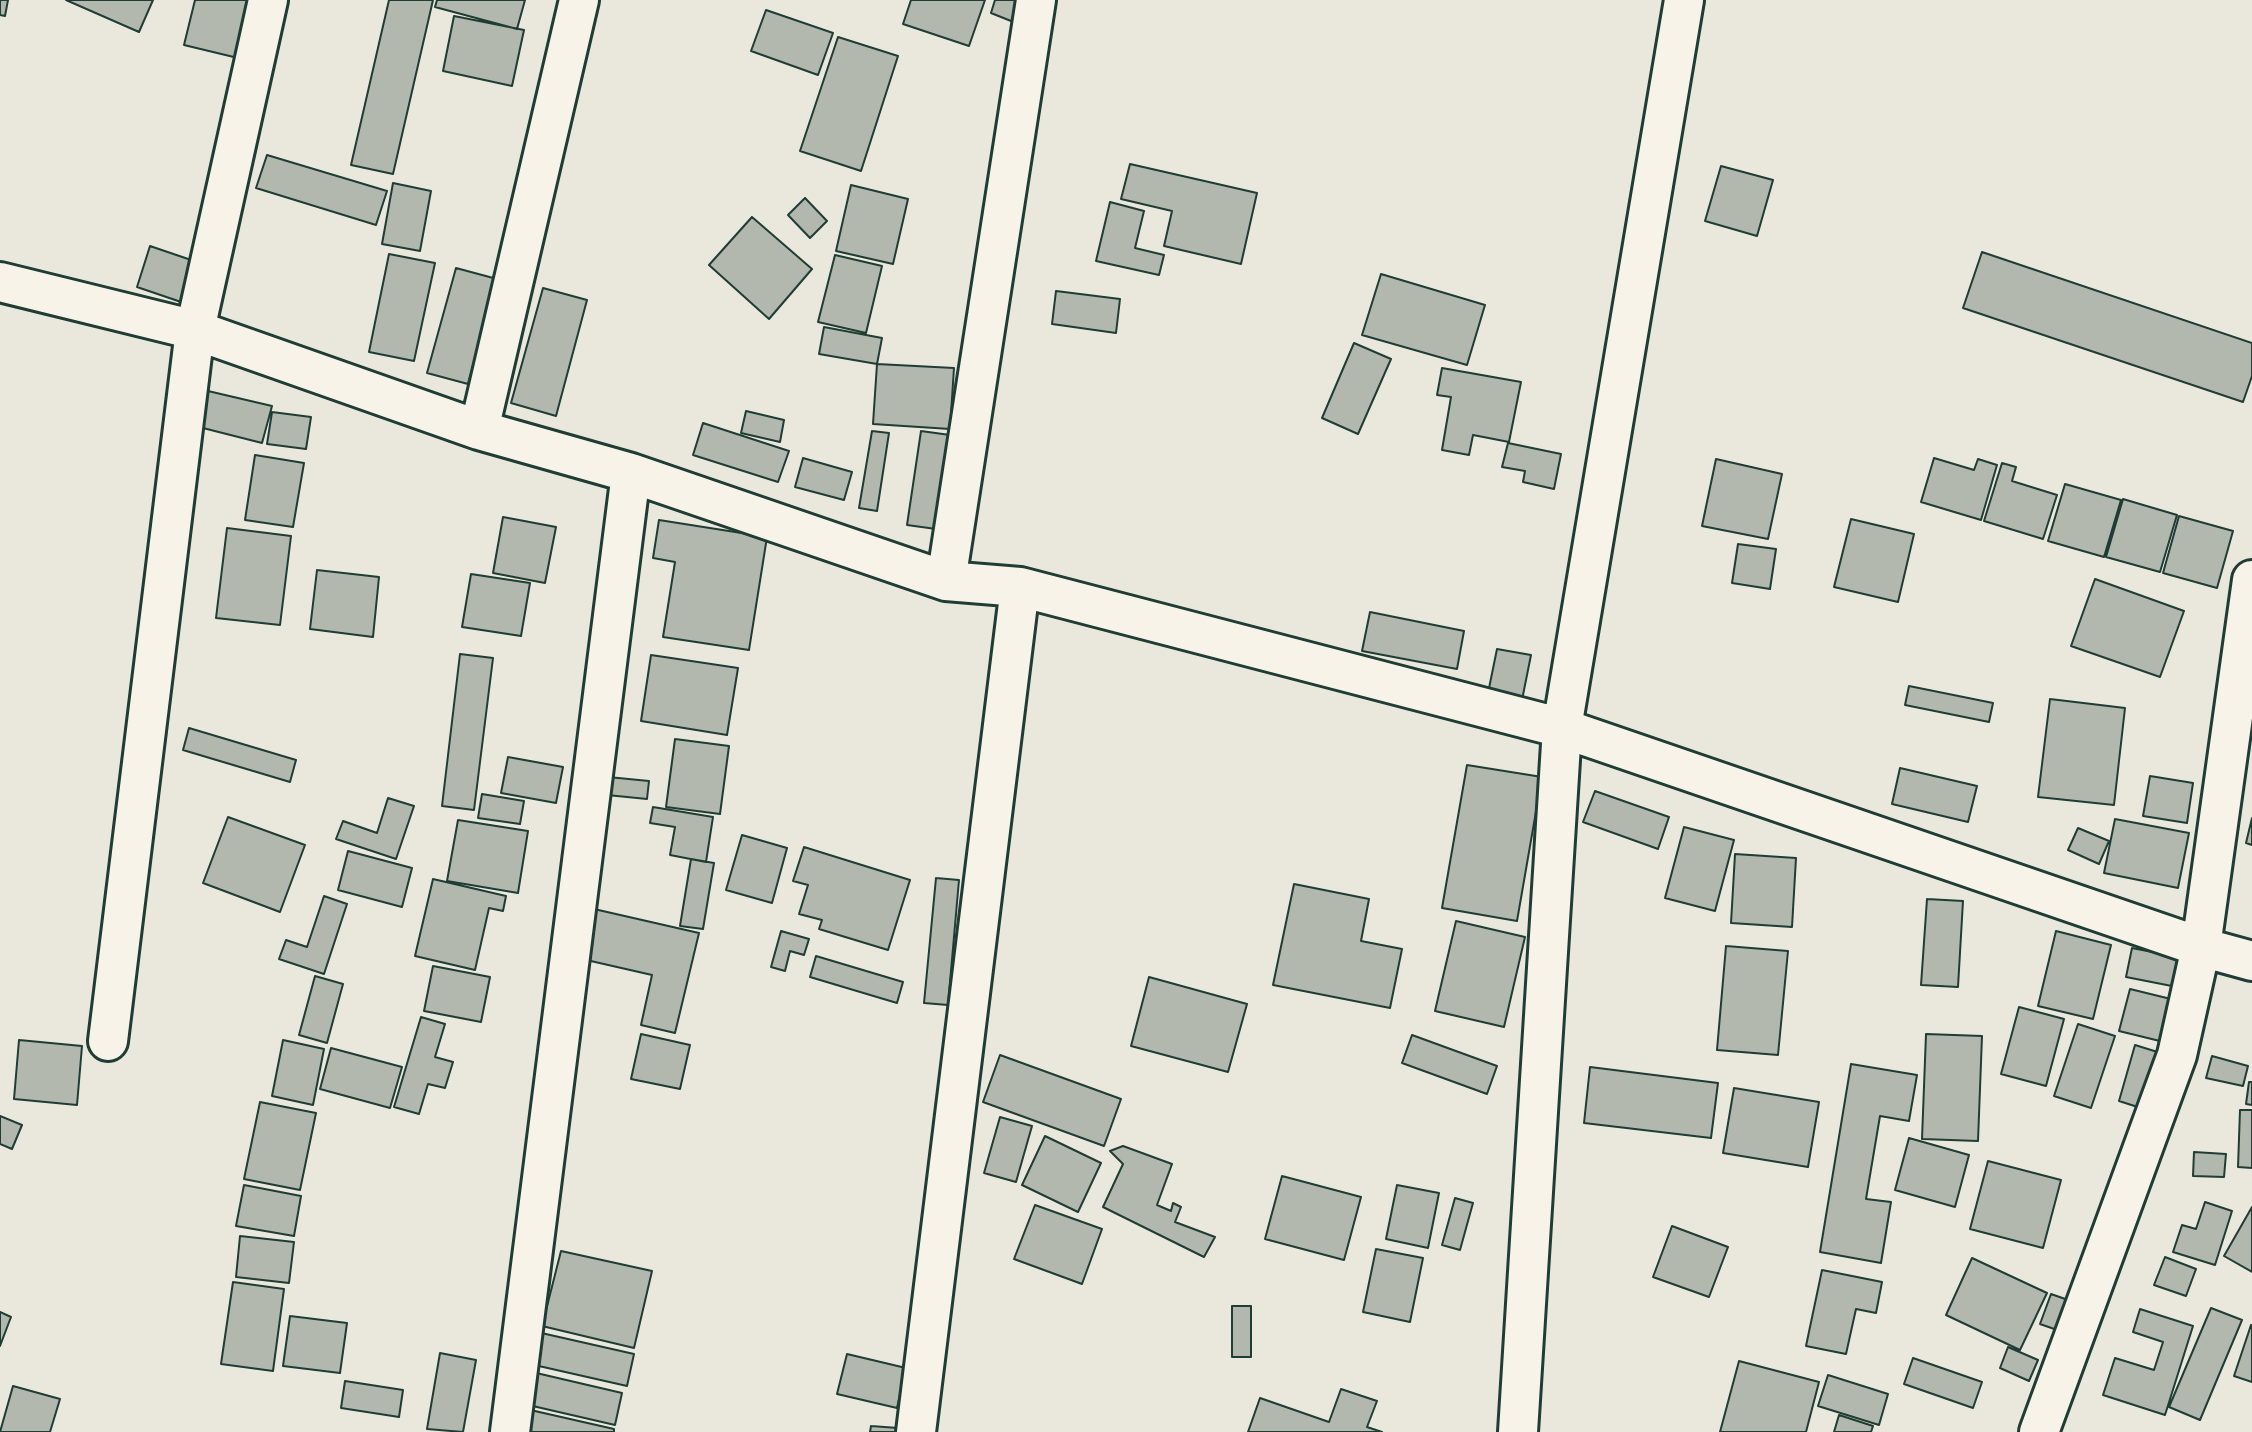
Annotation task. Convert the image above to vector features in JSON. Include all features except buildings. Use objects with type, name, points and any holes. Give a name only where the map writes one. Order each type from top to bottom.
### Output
[{"type":"street","points":[[108,1041],[195,330],[268,0]]},
{"type":"street","points":[[479,430],[579,0]]},
{"type":"street","points":[[946,581],[1036,0]]},
{"type":"street","points":[[1518,1432],[1562,728],[1684,0]]},
{"type":"street","points":[[0,282],[195,330],[479,430],[631,473],[946,581],[1020,587],[1562,728],[2201,947],[2252,961]]},
{"type":"street","points":[[510,1432],[631,473]]},
{"type":"street","points":[[2039,1432],[2176,1055],[2201,947],[2252,580]]},
{"type":"street","points":[[916,1432],[1020,587]]}]
